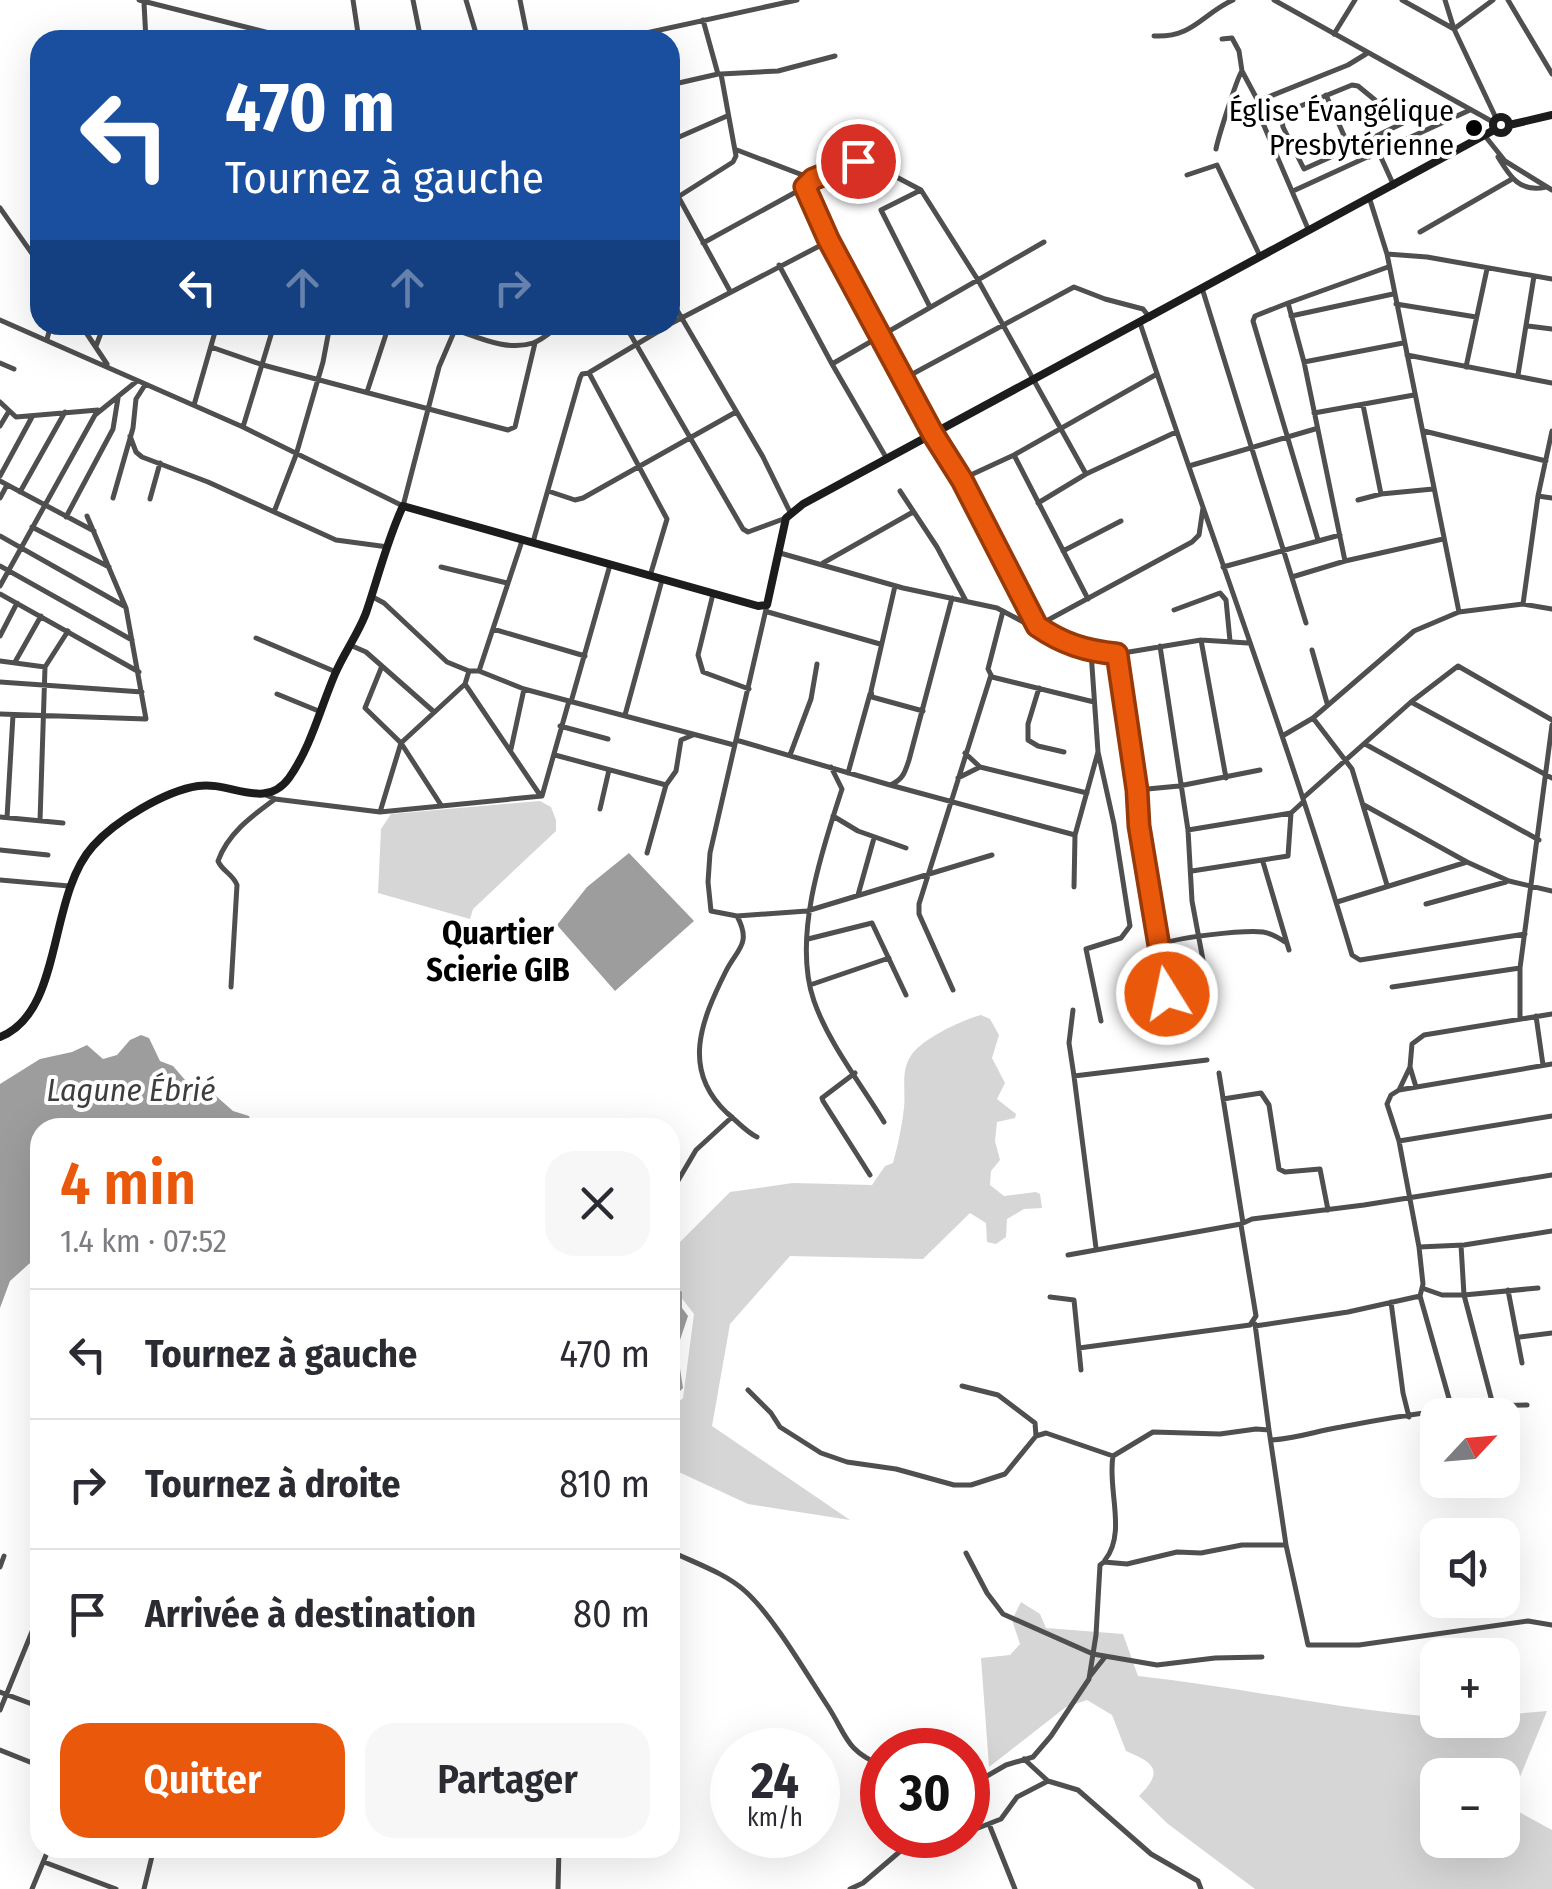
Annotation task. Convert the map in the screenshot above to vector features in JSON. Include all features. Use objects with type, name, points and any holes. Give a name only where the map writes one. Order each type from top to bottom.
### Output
[{"type":"street","points":[[353,0],[358,30]]},
{"type":"street","points":[[413,0],[419,30]]},
{"type":"street","points":[[466,0],[475,30]]},
{"type":"street","points":[[520,0],[526,30]]},
{"type":"street","points":[[658,30],[797,0]]},
{"type":"street","points":[[1154,36],[1185,34],[1216,8],[1233,0]]},
{"type":"street","points":[[1274,0],[1495,124]]},
{"type":"street","points":[[1334,34],[1356,0]]},
{"type":"street","points":[[1402,0],[1454,30]]},
{"type":"street","points":[[1445,0],[1454,30],[1502,133],[1509,126],[1549,118]]},
{"type":"street","points":[[1454,30],[1493,0]]},
{"type":"street","points":[[1508,0],[1552,74]]},
{"type":"street","points":[[145,30],[142,1],[256,30]]},
{"type":"street","points":[[680,197],[733,162],[737,150],[703,20]]},
{"type":"street","points":[[1222,39],[1232,38],[1239,51],[1242,70],[1258,101],[1256,107],[1310,231]]},
{"type":"street","points":[[1258,101],[1366,54]]},
{"type":"street","points":[[680,83],[719,74],[778,71],[835,56]]},
{"type":"street","points":[[1216,148],[1234,97],[1236,78],[1242,70]]},
{"type":"street","points":[[1358,86],[1403,123],[1362,144],[1304,168],[1281,114],[1358,86]]},
{"type":"street","points":[[1326,96],[1350,149]]},
{"type":"street","points":[[1293,191],[1470,110]]},
{"type":"street","points":[[680,137],[727,116]]},
{"type":"street","points":[[630,335],[745,531],[788,515],[1034,378],[1370,200],[1485,136],[1506,118],[1509,126]]},
{"type":"street","points":[[1485,136],[1512,179],[1526,188],[1549,188]]},
{"type":"street","points":[[1362,144],[1369,158]]},
{"type":"street","points":[[737,150],[813,179]]},
{"type":"street","points":[[1494,150],[1549,188]]},
{"type":"street","points":[[1379,153],[1394,186]]},
{"type":"street","points":[[703,242],[813,179],[866,161],[921,190],[1003,323],[1086,474]]},
{"type":"street","points":[[1186,174],[1217,165],[1260,256]]},
{"type":"street","points":[[801,174],[829,241],[962,480],[1037,626]]},
{"type":"street","points":[[1420,232],[1512,179]]},
{"type":"street","points":[[921,190],[881,210],[930,305]]},
{"type":"street","points":[[680,200],[730,291]]},
{"type":"street","points":[[1370,200],[1386,254],[1459,612]]},
{"type":"street","points":[[0,208],[30,251]]},
{"type":"street","points":[[829,241],[681,318],[737,412],[788,515],[710,853],[708,882],[712,910],[737,916],[807,911],[992,855]]},
{"type":"street","points":[[832,364],[1044,242]]},
{"type":"street","points":[[1386,254],[1428,257],[1552,280]]},
{"type":"street","points":[[779,266],[887,459]]},
{"type":"street","points":[[1318,540],[1253,321],[1255,316],[1388,267]]},
{"type":"street","points":[[1466,367],[1487,269]]},
{"type":"street","points":[[1518,376],[1534,276]]},
{"type":"street","points":[[904,379],[1074,286],[1105,299],[1144,308],[1150,318]]},
{"type":"street","points":[[1202,288],[1306,623]]},
{"type":"street","points":[[1291,316],[1393,294]]},
{"type":"street","points":[[1288,303],[1346,561]]},
{"type":"street","points":[[1396,304],[1476,317]]},
{"type":"street","points":[[0,321],[30,332]]},
{"type":"street","points":[[1140,323],[1248,643],[1284,735],[1352,955],[1360,960],[1525,934]]},
{"type":"street","points":[[1528,326],[1552,329]]},
{"type":"street","points":[[37,335],[243,427],[404,506],[768,608],[880,644]]},
{"type":"street","points":[[47,339],[48,335]]},
{"type":"street","points":[[87,335],[108,367]]},
{"type":"street","points":[[96,348],[101,335]]},
{"type":"street","points":[[194,405],[214,335]]},
{"type":"street","points":[[243,427],[271,335]]},
{"type":"street","points":[[274,512],[296,455],[328,335]]},
{"type":"street","points":[[367,392],[386,335]]},
{"type":"street","points":[[232,987],[237,885],[233,875],[218,861],[228,841],[292,773],[321,712],[371,596],[404,506],[439,367],[453,335]]},
{"type":"street","points":[[474,335],[490,342],[535,342],[545,335]]},
{"type":"street","points":[[533,544],[582,374],[653,335]]},
{"type":"street","points":[[211,348],[428,411],[512,428],[535,342]]},
{"type":"street","points":[[1304,362],[1403,343]]},
{"type":"street","points":[[1407,356],[1552,383]]},
{"type":"street","points":[[0,363],[14,369]]},
{"type":"street","points":[[589,373],[667,519],[650,576]]},
{"type":"street","points":[[962,480],[1157,374]]},
{"type":"street","points":[[136,381],[101,410],[20,548],[0,590],[140,672]]},
{"type":"street","points":[[113,498],[136,400],[145,384]]},
{"type":"street","points":[[1314,413],[1414,395]]},
{"type":"street","points":[[66,517],[113,429],[119,396]]},
{"type":"street","points":[[0,402],[16,417],[101,410]]},
{"type":"street","points":[[1363,404],[1380,494]]},
{"type":"street","points":[[0,426],[9,411]]},
{"type":"street","points":[[20,492],[65,412]]},
{"type":"street","points":[[548,491],[575,500],[583,498],[737,412]]},
{"type":"street","points":[[0,498],[2,481],[33,415]]},
{"type":"street","points":[[1188,466],[1316,428]]},
{"type":"street","points":[[1424,431],[1546,462]]},
{"type":"street","points":[[1522,604],[1552,431]]},
{"type":"street","points":[[1038,504],[1086,474],[1176,432]]},
{"type":"street","points":[[130,436],[142,457],[336,540],[388,547]]},
{"type":"street","points":[[1014,454],[1088,599]]},
{"type":"street","points":[[150,498],[160,463]]},
{"type":"street","points":[[2,481],[94,531]]},
{"type":"street","points":[[1358,500],[1433,489]]},
{"type":"street","points":[[900,491],[938,547],[966,601]]},
{"type":"street","points":[[1538,496],[1552,498]]},
{"type":"street","points":[[1037,626],[1192,542],[1199,535],[1203,505]]},
{"type":"street","points":[[823,563],[913,512]]},
{"type":"street","points":[[0,714],[146,719],[126,608],[87,516]]},
{"type":"street","points":[[1063,551],[1120,521]]},
{"type":"street","points":[[32,527],[110,568]]},
{"type":"street","points":[[1223,568],[1340,534]]},
{"type":"street","points":[[0,536],[126,608]]},
{"type":"street","points":[[1292,577],[1443,539]]},
{"type":"street","points":[[479,672],[522,541]]},
{"type":"street","points":[[780,553],[1003,611],[1057,640],[1091,652],[1117,654],[1201,640],[1248,643]]},
{"type":"street","points":[[0,566],[134,641]]},
{"type":"street","points":[[0,1037],[19,1026],[39,1000],[69,886],[81,861],[110,829],[180,791],[200,785],[380,812],[528,800],[540,795],[610,566]]},
{"type":"street","points":[[442,567],[508,583]]},
{"type":"street","points":[[624,714],[662,580]]},
{"type":"street","points":[[848,773],[895,586]]},
{"type":"street","points":[[1174,610],[1220,592],[1226,600],[1230,640]]},
{"type":"street","points":[[713,594],[699,665],[703,672],[749,690]]},
{"type":"street","points":[[371,596],[384,602],[446,662],[470,671],[1075,834]]},
{"type":"street","points":[[890,785],[903,777],[952,598]]},
{"type":"street","points":[[0,636],[18,603]]},
{"type":"street","points":[[1284,735],[1312,718],[1414,631],[1459,612],[1522,604],[1552,608]]},
{"type":"street","points":[[1003,611],[988,670],[991,675],[1094,702]]},
{"type":"street","points":[[15,662],[41,616]]},
{"type":"street","points":[[493,629],[585,656]]},
{"type":"street","points":[[40,820],[45,667],[68,631]]},
{"type":"street","points":[[256,638],[336,672]]},
{"type":"street","points":[[1201,640],[1226,778]]},
{"type":"street","points":[[350,645],[366,652],[434,711]]},
{"type":"street","points":[[1160,646],[1188,830],[1192,901],[1208,987]]},
{"type":"street","points":[[1312,650],[1327,703]]},
{"type":"street","points":[[1091,652],[1098,752],[1130,926],[1120,938],[1086,950],[1101,1022]]},
{"type":"street","points":[[1117,654],[1139,826],[1167,994]]},
{"type":"street","points":[[0,661],[45,667]]},
{"type":"street","points":[[790,755],[811,699],[817,664]]},
{"type":"street","points":[[382,666],[365,708],[401,743],[442,805]]},
{"type":"street","points":[[1192,871],[1288,856],[1291,812],[1411,702],[1458,666],[1552,722],[1549,777],[1520,968],[1520,1018]]},
{"type":"street","points":[[380,812],[401,743],[465,684],[470,671]]},
{"type":"street","points":[[952,990],[919,914],[919,904],[991,675]]},
{"type":"street","points":[[0,682],[142,692]]},
{"type":"street","points":[[465,684],[540,795]]},
{"type":"street","points":[[510,751],[524,688]]},
{"type":"street","points":[[1040,688],[1028,724],[1028,740],[1064,752]]},
{"type":"street","points":[[870,691],[880,700],[924,711]]},
{"type":"street","points":[[277,694],[321,712]]},
{"type":"street","points":[[1411,702],[1549,777]]},
{"type":"street","points":[[13,715],[4,818],[63,822]]},
{"type":"street","points":[[1312,718],[1346,760],[1387,885]]},
{"type":"street","points":[[560,726],[608,739]]},
{"type":"street","points":[[647,853],[666,785],[676,771],[681,740],[698,734]]},
{"type":"street","points":[[1364,744],[1539,840]]},
{"type":"street","points":[[1074,887],[1075,834],[1098,752]]},
{"type":"street","points":[[965,753],[980,767],[1087,793]]},
{"type":"street","points":[[555,755],[666,785]]},
{"type":"street","points":[[958,778],[980,767]]},
{"type":"street","points":[[832,768],[842,789],[807,911],[810,985],[820,1014],[884,1122]]},
{"type":"street","points":[[600,809],[610,770]]},
{"type":"street","points":[[1137,790],[1260,770]]},
{"type":"street","points":[[1363,804],[1466,862],[1509,881],[1552,891]]},
{"type":"street","points":[[1188,830],[1291,812]]},
{"type":"street","points":[[833,816],[874,838],[906,848]]},
{"type":"street","points":[[1540,830],[1552,833]]},
{"type":"street","points":[[858,895],[874,838]]},
{"type":"street","points":[[0,850],[48,854]]},
{"type":"street","points":[[1262,862],[1289,950]]},
{"type":"street","points":[[1337,902],[1466,862]]},
{"type":"street","points":[[0,890],[1,880],[69,886]]},
{"type":"street","points":[[1426,904],[1509,881]]},
{"type":"street","points":[[737,916],[744,936],[739,955],[727,968],[699,1039],[702,1079],[708,1094],[757,1137]]},
{"type":"street","points":[[808,939],[872,924],[906,996]]},
{"type":"street","points":[[1158,946],[1166,941],[1200,936],[1263,932],[1286,942]]},
{"type":"street","points":[[810,985],[889,958]]},
{"type":"street","points":[[1392,987],[1520,968]]},
{"type":"street","points":[[1073,1010],[1068,1043],[1096,1249]]},
{"type":"street","points":[[1416,1087],[1410,1067],[1412,1044],[1424,1035],[1552,1014]]},
{"type":"street","points":[[1536,1016],[1543,1065]]},
{"type":"street","points":[[1074,1076],[1207,1060]]},
{"type":"street","points":[[1398,1090],[1552,1064]]},
{"type":"street","points":[[1410,1067],[1387,1104],[1399,1141],[1418,1248],[1420,1296],[1449,1398]]},
{"type":"street","points":[[855,1073],[822,1098],[870,1174]]},
{"type":"street","points":[[1219,1073],[1286,1545],[1308,1646],[1359,1645],[1528,1621],[1552,1625]]},
{"type":"street","points":[[1223,1099],[1261,1093],[1266,1098],[1278,1169],[1320,1169],[1328,1210]]},
{"type":"street","points":[[1399,1141],[1552,1116]]},
{"type":"street","points":[[680,1177],[696,1150],[732,1117]]},
{"type":"street","points":[[1068,1254],[1242,1224],[1252,1219],[1552,1174]]},
{"type":"street","points":[[1418,1248],[1552,1230]]},
{"type":"street","points":[[1461,1245],[1464,1295],[1490,1398]]},
{"type":"street","points":[[1422,1288],[1442,1296],[1538,1288]]},
{"type":"street","points":[[1508,1290],[1522,1363]]},
{"type":"street","points":[[1079,1348],[1241,1328],[1420,1296]]},
{"type":"street","points":[[1050,1297],[1074,1300],[1081,1370]]},
{"type":"street","points":[[1392,1302],[1409,1417]]},
{"type":"street","points":[[1519,1337],[1552,1333]]},
{"type":"street","points":[[962,1386],[998,1395],[1035,1422],[1036,1436]]},
{"type":"street","points":[[748,1390],[780,1427],[821,1453],[954,1485],[971,1485],[1010,1471],[1036,1436],[1046,1433],[1113,1456]]},
{"type":"street","points":[[1520,1405],[1528,1405]]},
{"type":"street","points":[[1272,1440],[1303,1438],[1334,1428],[1420,1415]]},
{"type":"street","points":[[1089,1679],[1100,1565],[1111,1552],[1113,1456],[1154,1432],[1220,1434],[1269,1430]]},
{"type":"street","points":[[1104,1562],[1127,1564],[1177,1552],[1286,1545]]},
{"type":"street","points":[[966,1553],[1003,1614],[1093,1654],[1157,1666],[1215,1658],[1262,1657]]},
{"type":"street","points":[[0,1567],[4,1556]]},
{"type":"street","points":[[680,1556],[746,1591],[830,1709],[842,1735],[860,1755]]},
{"type":"street","points":[[0,1710],[3,1694],[30,1634]]},
{"type":"street","points":[[990,1774],[1006,1764],[1032,1757],[1052,1736],[1105,1657]]},
{"type":"street","points":[[3,1694],[30,1703]]},
{"type":"street","points":[[0,1750],[30,1762]]},
{"type":"street","points":[[1024,1759],[1048,1781],[1078,1790],[1152,1854],[1198,1881],[1201,1889]]},
{"type":"street","points":[[990,1824],[1007,1815],[1017,1797],[1048,1781]]},
{"type":"street","points":[[990,1826],[1015,1889]]},
{"type":"street","points":[[32,1889],[45,1858]]},
{"type":"street","points":[[144,1889],[152,1858]]},
{"type":"street","points":[[558,1889],[559,1858]]},
{"type":"street","points":[[850,1889],[892,1858]]},
{"type":"street","points":[[44,1862],[116,1889]]},
{"type":"shaded area","points":[[540,801],[551,807],[556,831],[473,909],[470,919],[378,893],[381,829],[391,814]]},
{"type":"shaded area","points":[[981,1015],[990,1019],[999,1035],[992,1058],[1005,1083],[997,1099],[1016,1114],[1015,1118],[997,1122],[995,1141],[1000,1160],[991,1171],[990,1185],[1004,1196],[1036,1192],[1040,1194],[1042,1208],[1024,1209],[1007,1219],[1006,1237],[996,1244],[987,1242],[986,1223],[970,1213],[923,1259],[790,1256],[730,1324],[712,1426],[850,1520],[748,1504],[680,1473],[680,1401],[694,1314],[680,1296],[680,1242],[730,1192],[793,1183],[872,1185],[885,1166],[893,1163],[908,1060],[925,1042]]},
{"type":"shaded area","points":[[1021,1602],[1040,1614],[1046,1628],[1123,1634],[1138,1676],[1420,1716],[1420,1738],[1520,1738],[1520,1713],[1547,1711],[1520,1777],[1520,1758],[1420,1758],[1420,1858],[1520,1858],[1520,1813],[1552,1830],[1552,1889],[1255,1889],[1168,1824],[1139,1796],[1152,1780],[1153,1769],[1126,1751],[1112,1715],[1087,1700],[1066,1707],[990,1766],[990,1728],[986,1728],[981,1658],[1010,1655],[1020,1644],[1012,1620]]},
{"type":"water","points":[[629,853],[694,921],[615,991],[557,925],[587,887]]},
{"type":"water","name":"Lagune Ébrié","points":[[141,1035],[149,1038],[160,1061],[173,1066],[192,1088],[208,1089],[233,1111],[250,1118],[30,1118],[30,1263],[10,1281],[0,1308],[0,1084],[40,1059],[87,1045],[103,1059],[117,1055],[130,1040]]},
{"type":"water","points":[[680,1290],[682,1308],[688,1316],[680,1340]]},
{"type":"place","name":"Église Évangélique Presbytérienne","points":[[1474,128]]},
{"type":"district","name":"Quartier Scierie GIB","points":[[498,952]]},
{"type":"route","points":[[858,161],[813,179],[805,187],[829,241],[962,480],[1037,626],[1057,640],[1091,652],[1117,654],[1139,826],[1167,994]]}]
